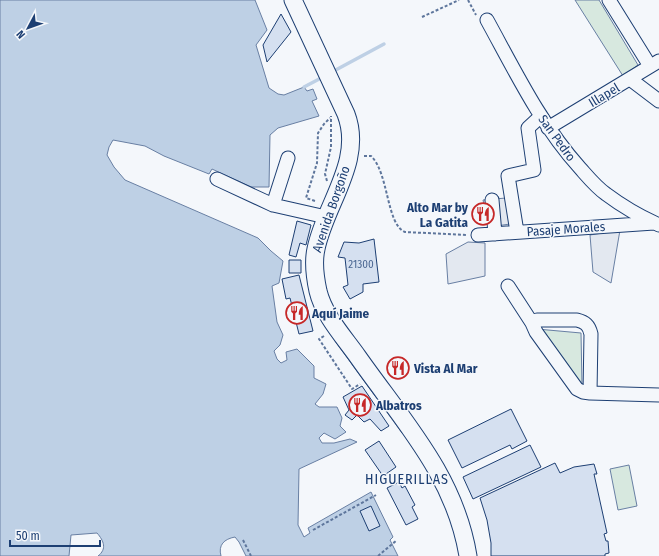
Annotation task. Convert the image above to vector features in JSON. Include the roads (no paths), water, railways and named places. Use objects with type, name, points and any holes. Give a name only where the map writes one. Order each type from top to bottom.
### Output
[{"type":"main road","name":"Avenida Borgoño","points":[[293,0],[325,69],[336,109],[348,118],[351,130],[349,156],[344,174],[326,216],[316,248],[316,279],[323,304],[329,316],[372,377],[396,407],[439,472],[456,508],[462,526],[468,556]]},
{"type":"street","points":[[609,0],[655,64]]},
{"type":"street","name":"San Pedro","points":[[488,20],[525,90],[548,128],[567,154],[606,194],[627,208],[657,224]]},
{"type":"street","name":"Illapel","points":[[548,128],[655,64]]},
{"type":"street","points":[[630,79],[659,100]]},
{"type":"street","points":[[517,232],[508,176],[534,170],[528,128],[541,116]]},
{"type":"street","points":[[273,205],[288,158]]},
{"type":"street","points":[[217,179],[273,205],[326,216]]},
{"type":"street","points":[[492,200],[495,234]]},
{"type":"street","name":"Pasaje Morales","points":[[478,235],[657,224]]},
{"type":"street","points":[[508,286],[536,332],[577,389],[590,393],[659,395]]},
{"type":"street","points":[[532,324],[536,320],[577,320],[582,321],[587,325],[591,334],[590,393]]},
{"type":"water","points":[[0,0],[255,0],[267,30],[256,45],[269,88],[278,94],[284,95],[304,87],[307,91],[313,89],[317,99],[312,101],[319,116],[278,128],[270,135],[269,187],[251,187],[212,169],[209,174],[164,156],[145,146],[113,140],[107,155],[114,167],[125,180],[258,238],[283,261],[279,283],[272,286],[277,322],[283,335],[280,345],[274,351],[277,359],[281,363],[287,360],[286,352],[297,349],[314,366],[314,378],[326,384],[323,394],[315,404],[319,407],[337,407],[342,418],[340,426],[346,432],[335,439],[324,433],[319,438],[322,443],[334,443],[350,439],[357,442],[299,469],[298,525],[304,537],[310,533],[308,528],[371,492],[393,537],[390,540],[398,556],[246,556],[235,537],[228,539],[223,543],[220,549],[221,556],[98,556],[103,551],[104,545],[97,533],[71,535],[69,556],[0,556]]},
{"type":"waterway","points":[[332,72],[384,44]]},
{"type":"waterway","points":[[304,87],[323,77]]},
{"type":"place","name":"Alto Mar by La Gatita","points":[[483,214]]},
{"type":"place","name":"Aquí Jaime","points":[[297,313]]},
{"type":"place","name":"Vista Al Mar","points":[[398,368]]},
{"type":"place","name":"Albatros","points":[[360,405]]},
{"type":"district","name":"HIGUERILLAS","points":[[407,479]]}]
